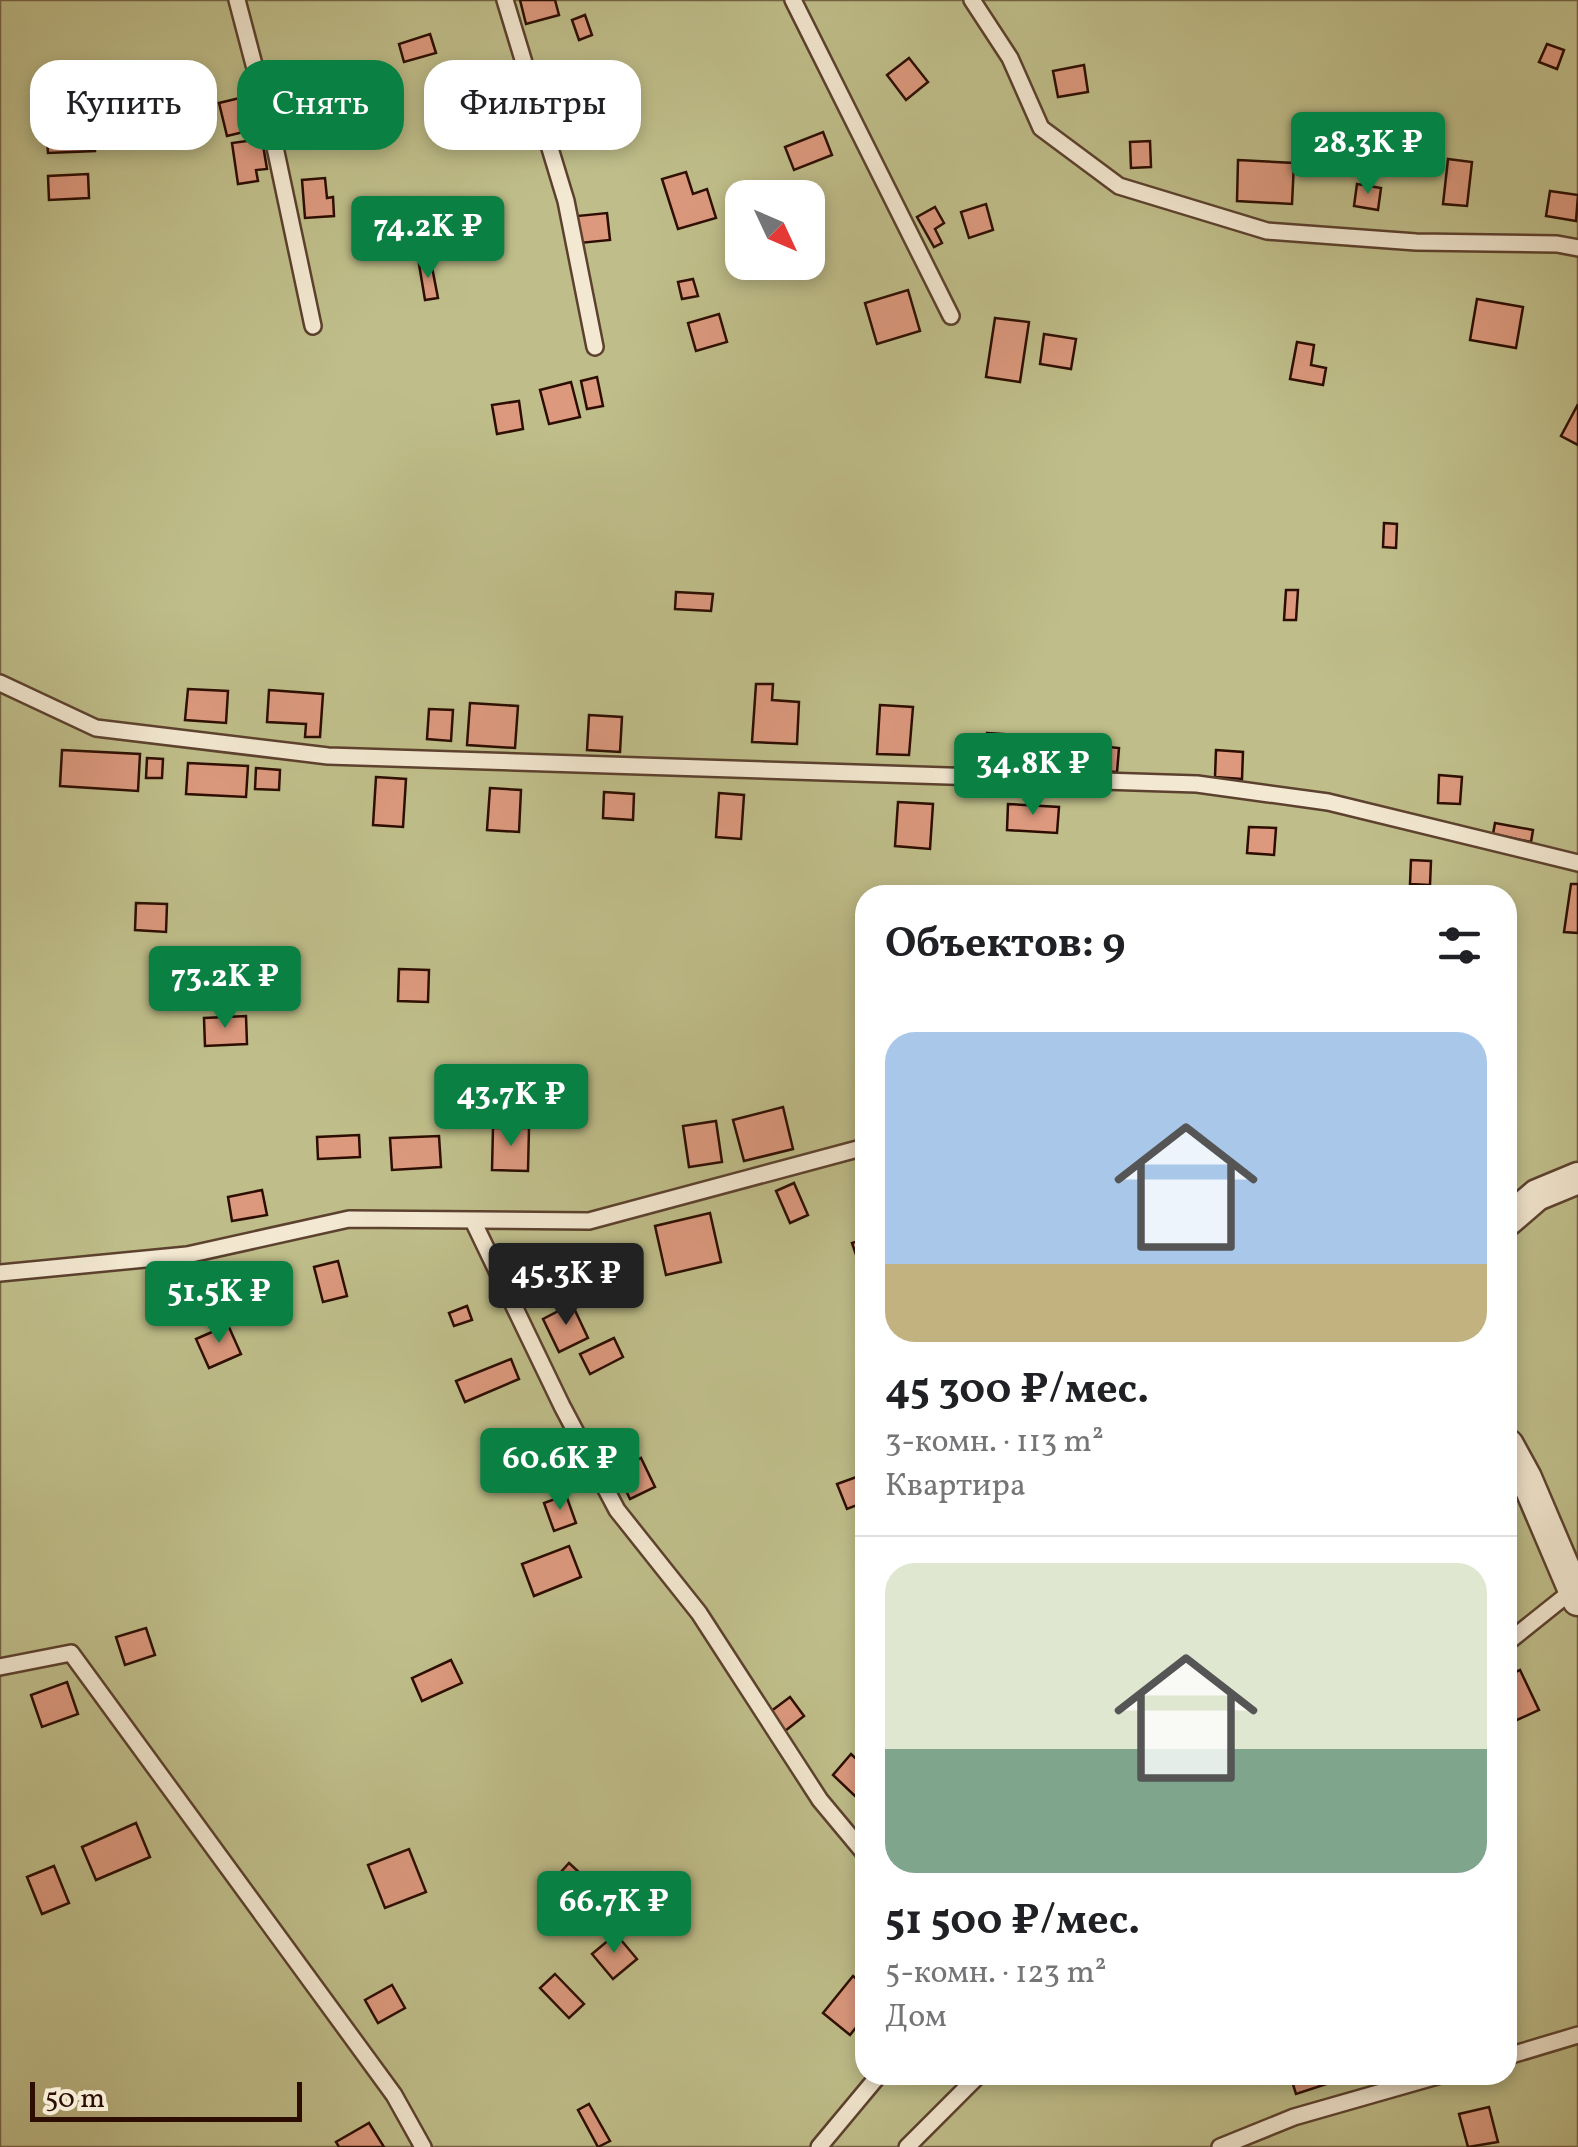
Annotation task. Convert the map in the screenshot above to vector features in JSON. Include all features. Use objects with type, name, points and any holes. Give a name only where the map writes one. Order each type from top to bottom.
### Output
[{"type":"street","points":[[1517,1212],[1537,1195],[1578,1178]]},
{"type":"street","points":[[1517,1462],[1576,1595]]},
{"type":"lane","points":[[236,0],[272,133],[313,326]]},
{"type":"lane","points":[[505,0],[566,201],[595,347]]},
{"type":"lane","points":[[794,0],[952,316]]},
{"type":"lane","points":[[972,0],[1010,58],[1041,128],[1119,186],[1267,231],[1578,248]]},
{"type":"lane","points":[[0,683],[96,728],[328,756],[1197,784],[1328,802],[1578,863]]},
{"type":"lane","points":[[0,1274],[187,1256],[349,1219],[590,1221],[855,1150]]},
{"type":"lane","points":[[473,1221],[617,1510],[699,1614],[820,1800],[855,1842]]},
{"type":"lane","points":[[1517,1636],[1576,1595]]},
{"type":"lane","points":[[0,1667],[71,1653],[394,2095],[423,2147]]},
{"type":"lane","points":[[1517,2053],[1578,2036]]},
{"type":"lane","points":[[819,2147],[871,2085]]},
{"type":"lane","points":[[907,2147],[969,2085]]},
{"type":"lane","points":[[1220,2147],[1294,2117],[1406,2085]]},
{"type":"shaded area","points":[[0,0],[1578,0],[1578,2147],[0,2147]]},
{"type":"building","points":[[520,0],[555,0],[559,15],[526,24]]},
{"type":"building","points":[[585,15],[592,35],[579,40],[572,20]]},
{"type":"building","points":[[430,34],[436,53],[404,62],[399,44]]},
{"type":"building","points":[[1547,44],[1564,50],[1557,69],[1539,62]]},
{"type":"building","points":[[909,58],[928,82],[906,100],[887,75]]},
{"type":"building","points":[[1084,65],[1088,92],[1058,97],[1053,71]]},
{"type":"building","points":[[237,99],[237,134],[227,136],[219,103]]},
{"type":"building","points":[[1312,116],[1327,117],[1326,135],[1310,133]]},
{"type":"building","points":[[823,132],[832,155],[794,170],[785,147]]},
{"type":"building","points":[[1150,141],[1151,167],[1131,168],[1130,142]]},
{"type":"building","points":[[237,142],[237,150],[264,150],[267,169],[256,170],[258,181],[238,184],[232,143]]},
{"type":"building","points":[[48,150],[95,151],[48,153]]},
{"type":"building","points":[[1448,159],[1472,162],[1467,206],[1443,204]]},
{"type":"building","points":[[1238,160],[1294,163],[1292,204],[1237,201]]},
{"type":"building","points":[[686,172],[693,194],[707,189],[716,218],[678,229],[662,179]]},
{"type":"building","points":[[88,174],[89,198],[49,200],[48,176]]},
{"type":"building","points":[[325,178],[327,198],[333,197],[334,216],[305,218],[302,180]]},
{"type":"building","points":[[1357,184],[1381,188],[1378,210],[1354,206]]},
{"type":"building","points":[[1550,191],[1578,195],[1576,221],[1546,216]]},
{"type":"building","points":[[986,204],[993,230],[969,238],[961,212]]},
{"type":"building","points":[[935,207],[944,223],[935,229],[942,243],[934,247],[917,217]]},
{"type":"building","points":[[607,213],[610,240],[580,243],[577,216]]},
{"type":"building","points":[[431,262],[438,298],[425,300],[419,264]]},
{"type":"building","points":[[693,279],[698,296],[682,299],[678,282]]},
{"type":"building","points":[[908,290],[920,331],[877,344],[865,303]]},
{"type":"building","points":[[1477,299],[1523,307],[1516,348],[1470,340]]},
{"type":"building","points":[[719,314],[727,342],[696,351],[688,323]]},
{"type":"building","points":[[995,318],[1029,322],[1020,382],[986,377]]},
{"type":"building","points":[[1044,334],[1076,339],[1071,369],[1040,364]]},
{"type":"building","points":[[1297,342],[1314,345],[1311,365],[1326,368],[1323,385],[1290,379]]},
{"type":"building","points":[[597,377],[603,406],[587,409],[581,381]]},
{"type":"building","points":[[571,382],[580,417],[549,424],[540,390]]},
{"type":"building","points":[[519,401],[523,429],[497,434],[492,405]]},
{"type":"building","points":[[1578,404],[1578,445],[1561,436]]},
{"type":"building","points":[[1384,523],[1397,524],[1396,548],[1383,547]]},
{"type":"building","points":[[1286,590],[1298,590],[1296,620],[1284,620]]},
{"type":"building","points":[[676,592],[713,594],[711,611],[675,609]]},
{"type":"building","points":[[756,684],[773,684],[772,700],[799,702],[797,744],[752,742]]},
{"type":"building","points":[[188,689],[228,691],[226,723],[185,720]]},
{"type":"building","points":[[269,690],[323,694],[320,737],[305,737],[306,724],[267,722]]},
{"type":"building","points":[[470,703],[518,706],[515,748],[467,745]]},
{"type":"building","points":[[880,705],[913,707],[909,755],[877,754]]},
{"type":"building","points":[[429,709],[453,710],[451,741],[427,739]]},
{"type":"building","points":[[589,715],[622,717],[620,752],[587,750]]},
{"type":"building","points":[[987,733],[1031,736],[1029,768],[985,765]]},
{"type":"building","points":[[1099,746],[1119,748],[1117,772],[1098,771]]},
{"type":"building","points":[[62,750],[140,754],[138,791],[60,786]]},
{"type":"building","points":[[1216,750],[1243,752],[1242,779],[1215,777]]},
{"type":"building","points":[[147,758],[163,759],[162,778],[146,778]]},
{"type":"building","points":[[188,763],[248,766],[246,797],[186,794]]},
{"type":"building","points":[[256,768],[280,770],[279,790],[255,789]]},
{"type":"building","points":[[1439,775],[1462,777],[1460,804],[1438,803]]},
{"type":"building","points":[[376,777],[406,779],[403,827],[373,825]]},
{"type":"building","points":[[490,788],[521,790],[519,832],[487,830]]},
{"type":"building","points":[[604,792],[634,794],[633,820],[603,818]]},
{"type":"building","points":[[719,793],[744,795],[741,839],[716,837]]},
{"type":"building","points":[[898,802],[933,804],[930,849],[895,846]]},
{"type":"building","points":[[1008,804],[1059,807],[1057,833],[1007,830]]},
{"type":"building","points":[[1495,823],[1533,830],[1531,842],[1493,834]]},
{"type":"building","points":[[1249,827],[1276,828],[1274,855],[1247,853]]},
{"type":"building","points":[[1411,860],[1431,861],[1430,885],[1410,884]]},
{"type":"building","points":[[1571,884],[1578,884],[1578,933],[1564,932]]},
{"type":"building","points":[[136,903],[167,904],[166,932],[135,930]]},
{"type":"building","points":[[399,969],[429,970],[428,1002],[398,1001]]},
{"type":"building","points":[[246,1016],[247,1044],[205,1046],[204,1018]]},
{"type":"building","points":[[783,1107],[793,1149],[744,1161],[733,1120]]},
{"type":"building","points":[[716,1121],[722,1162],[689,1167],[683,1126]]},
{"type":"building","points":[[493,1128],[529,1128],[528,1171],[492,1170]]},
{"type":"building","points":[[359,1135],[360,1157],[318,1159],[317,1137]]},
{"type":"building","points":[[439,1136],[441,1167],[392,1170],[390,1138]]},
{"type":"building","points":[[794,1183],[808,1215],[790,1223],[776,1191]]},
{"type":"building","points":[[262,1190],[267,1215],[232,1221],[228,1197]]},
{"type":"building","points":[[710,1213],[721,1262],[666,1275],[655,1226]]},
{"type":"building","points":[[338,1261],[347,1296],[323,1302],[314,1267]]},
{"type":"building","points":[[572,1304],[588,1338],[559,1352],[543,1319]]},
{"type":"building","points":[[467,1306],[472,1320],[454,1326],[449,1313]]},
{"type":"building","points":[[228,1325],[241,1354],[209,1368],[196,1339]]},
{"type":"building","points":[[614,1338],[623,1357],[590,1374],[580,1354]]},
{"type":"building","points":[[511,1359],[519,1379],[465,1402],[456,1381]]},
{"type":"building","points":[[641,1458],[655,1487],[630,1499],[616,1469]]},
{"type":"building","points":[[855,1478],[855,1506],[847,1509],[837,1484]]},
{"type":"building","points":[[566,1495],[576,1523],[554,1531],[544,1503]]},
{"type":"building","points":[[569,1546],[581,1577],[534,1596],[522,1564]]},
{"type":"building","points":[[146,1628],[155,1655],[125,1665],[116,1637]]},
{"type":"building","points":[[451,1660],[462,1683],[422,1701],[412,1678]]},
{"type":"building","points":[[1520,1670],[1539,1710],[1517,1720]]},
{"type":"building","points":[[67,1682],[78,1714],[42,1727],[31,1695]]},
{"type":"building","points":[[790,1697],[804,1716],[785,1731],[770,1712]]},
{"type":"building","points":[[851,1754],[855,1758],[855,1796],[833,1775]]},
{"type":"building","points":[[136,1823],[150,1857],[96,1880],[82,1847]]},
{"type":"building","points":[[409,1849],[426,1892],[385,1908],[368,1865]]},
{"type":"building","points":[[569,1863],[594,1886],[570,1914],[544,1891]]},
{"type":"building","points":[[54,1866],[69,1903],[42,1914],[27,1877]]},
{"type":"building","points":[[616,1934],[637,1959],[613,1979],[592,1954]]},
{"type":"building","points":[[555,1974],[584,2004],[569,2018],[540,1988]]},
{"type":"building","points":[[855,1978],[855,2029],[850,2035],[823,2013]]},
{"type":"building","points":[[392,1985],[405,2008],[378,2023],[365,2000]]},
{"type":"building","points":[[1293,2085],[1324,2085],[1296,2094]]},
{"type":"building","points":[[589,2104],[610,2141],[598,2147],[578,2110]]},
{"type":"building","points":[[1489,2107],[1498,2142],[1468,2147],[1459,2114]]},
{"type":"building","points":[[369,2123],[384,2147],[339,2147],[336,2142]]}]
